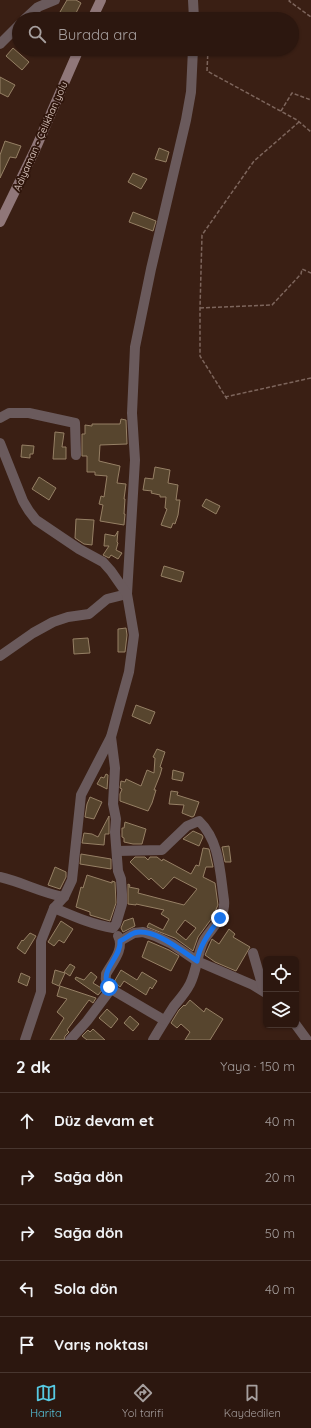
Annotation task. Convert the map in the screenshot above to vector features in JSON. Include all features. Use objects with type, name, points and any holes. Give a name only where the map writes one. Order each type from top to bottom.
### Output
[{"type":"main road","points":[[95,12],[101,0]]},
{"type":"main road","name":"Adıyaman - Çelikhan yolu","points":[[0,222],[35,150],[75,56]]},
{"type":"street","points":[[32,12],[38,6],[55,0]]},
{"type":"street","points":[[193,0],[194,12]]},
{"type":"street","points":[[0,44],[12,32]]},
{"type":"street","points":[[25,1040],[41,992],[42,941],[54,908],[64,897],[72,880],[81,795],[112,737],[129,672],[134,635],[127,594],[135,460],[132,413],[135,347],[151,269],[186,120],[191,92],[193,56]]},
{"type":"street","points":[[0,418],[9,413],[29,413],[75,423],[76,455]]},
{"type":"street","points":[[0,443],[23,501],[36,520],[103,562],[127,594]]},
{"type":"street","points":[[0,656],[33,633],[53,622],[68,617],[89,614],[106,599],[127,594]]},
{"type":"street","points":[[112,737],[115,768],[113,804],[116,819],[115,832],[118,871],[121,879],[122,904],[116,924],[113,928]]},
{"type":"street","points":[[117,851],[162,850],[187,826],[199,821],[206,828],[215,846],[225,904],[220,918],[205,939],[199,952],[196,972],[190,985],[164,1020],[153,1040]]},
{"type":"street","points":[[0,877],[14,880],[54,895],[64,897]]},
{"type":"street","points":[[54,908],[76,918],[113,928]]},
{"type":"street","points":[[113,928],[120,941],[120,948],[106,974],[107,984],[111,988],[164,1020]]},
{"type":"street","points":[[120,941],[134,933],[143,932],[172,944],[197,961],[263,991]]},
{"type":"street","points":[[254,953],[263,985]]},
{"type":"street","points":[[70,1040],[87,1021],[111,988]]},
{"type":"street","points":[[298,1028],[307,1040]]},
{"type":"path","points":[[290,0],[311,17]]},
{"type":"path","points":[[208,56],[207,71],[281,111],[299,122],[311,132]]},
{"type":"path","points":[[281,111],[292,93],[311,100]]},
{"type":"path","points":[[299,122],[254,162],[202,235],[200,356],[226,398],[311,378]]},
{"type":"path","points":[[200,308],[272,305],[301,274],[302,269],[311,273]]},
{"type":"building","points":[[67,0],[76,0],[81,3],[76,12],[60,12]]},
{"type":"building","points":[[12,49],[12,56],[22,56],[29,62],[22,70],[6,56]]},
{"type":"building","points":[[0,77],[15,85],[8,97],[0,93]]},
{"type":"building","points":[[5,141],[21,146],[16,158],[10,157],[0,178],[0,155]]},
{"type":"building","points":[[159,148],[169,152],[166,162],[155,159]]},
{"type":"building","points":[[133,173],[147,179],[141,189],[128,182]]},
{"type":"building","points":[[133,212],[156,221],[153,231],[129,222]]},
{"type":"building","points":[[121,419],[126,420],[127,444],[100,445],[99,461],[120,466],[117,483],[126,484],[124,499],[124,525],[100,521],[103,505],[99,504],[101,496],[104,497],[107,476],[95,475],[95,472],[87,472],[87,456],[82,456],[82,434],[85,434],[85,425],[120,424]]},
{"type":"building","points":[[55,432],[64,433],[62,447],[66,447],[66,459],[53,459]]},
{"type":"building","points":[[22,445],[34,446],[33,454],[30,454],[30,458],[21,457]]},
{"type":"building","points":[[155,467],[170,470],[168,483],[178,485],[176,500],[180,500],[178,515],[175,524],[173,523],[171,528],[161,525],[167,509],[165,508],[166,497],[160,497],[160,495],[151,493],[152,491],[143,490],[145,478],[153,479]]},
{"type":"building","points":[[39,477],[56,488],[49,500],[32,489]]},
{"type":"building","points":[[206,499],[220,506],[216,514],[202,506]]},
{"type":"building","points":[[76,519],[94,520],[92,545],[84,544],[75,538]]},
{"type":"building","points":[[118,531],[118,543],[116,550],[122,553],[118,559],[111,555],[109,558],[103,555],[109,546],[104,546],[105,534],[115,536]]},
{"type":"building","points":[[164,566],[184,572],[181,582],[161,576]]},
{"type":"building","points":[[126,628],[127,635],[125,652],[118,652],[118,629]]},
{"type":"building","points":[[88,638],[90,653],[74,654],[73,639]]},
{"type":"building","points":[[136,705],[155,712],[150,724],[132,716]]},
{"type":"building","points":[[157,749],[165,752],[160,767],[162,768],[160,775],[154,790],[156,790],[148,811],[120,801],[122,789],[120,788],[121,781],[125,782],[126,779],[141,786],[147,770],[154,773],[155,758],[153,757]]},
{"type":"building","points":[[173,770],[184,773],[182,781],[172,779]]},
{"type":"building","points":[[106,774],[108,775],[107,789],[97,784],[101,777],[104,778]]},
{"type":"building","points":[[171,791],[178,792],[177,795],[199,802],[194,816],[192,817],[182,813],[184,805],[169,804]]},
{"type":"building","points":[[90,797],[102,802],[94,819],[85,817],[87,804]]},
{"type":"building","points":[[109,816],[109,834],[105,834],[104,845],[82,843],[84,833],[92,834],[98,837]]},
{"type":"building","points":[[125,822],[146,829],[142,844],[124,842],[124,838],[122,837],[122,828],[124,828]]},
{"type":"building","points":[[193,831],[202,835],[203,837],[199,846],[183,839]]},
{"type":"building","points":[[229,846],[231,862],[225,862],[222,847]]},
{"type":"building","points":[[203,848],[209,849],[213,867],[206,867],[203,877],[215,883],[218,905],[212,918],[198,937],[193,951],[175,938],[147,927],[149,923],[163,930],[169,919],[161,914],[164,910],[136,904],[128,904],[128,884],[130,885],[129,887],[139,889],[138,893],[184,905],[197,889],[174,877],[163,889],[151,878],[149,880],[130,862],[135,857],[145,857],[148,860],[150,857],[157,857],[162,861],[163,859],[191,874],[196,865],[199,866]],"holes":[[[185,920],[196,928],[186,940],[176,932]]]},
{"type":"building","points":[[81,854],[111,859],[111,869],[80,864]]},
{"type":"building","points":[[55,867],[66,872],[66,877],[60,889],[48,885]]},
{"type":"building","points":[[87,875],[112,883],[112,881],[115,882],[116,903],[110,921],[90,915],[90,912],[76,907],[81,887],[83,888]]},
{"type":"building","points":[[133,918],[135,926],[123,932],[121,928],[124,921]]},
{"type":"building","points":[[61,921],[73,929],[64,943],[59,940],[54,946],[48,942]]},
{"type":"building","points":[[229,929],[235,934],[233,937],[250,947],[236,971],[215,962],[205,955],[212,939],[219,944]]},
{"type":"building","points":[[30,933],[36,936],[25,954],[17,948],[22,940],[23,941]]},
{"type":"building","points":[[148,941],[179,956],[171,971],[142,957]]},
{"type":"building","points":[[70,964],[75,967],[70,976],[64,972]]},
{"type":"building","points":[[55,970],[65,973],[59,986],[52,983]]},
{"type":"building","points":[[121,970],[137,980],[142,972],[157,981],[152,989],[150,987],[146,995],[124,981],[120,987],[114,982]]},
{"type":"building","points":[[91,972],[97,977],[93,983],[103,989],[98,995],[75,979],[76,977],[84,980]]},
{"type":"building","points":[[21,973],[30,977],[27,986],[18,982]]},
{"type":"building","points":[[60,986],[96,998],[93,1003],[89,1000],[67,1030],[69,1032],[65,1036],[64,1040],[50,1040],[64,1018],[57,1012],[67,999],[57,996]]},
{"type":"building","points":[[190,1000],[204,1012],[206,1008],[223,1019],[210,1040],[185,1040],[190,1032],[181,1024],[177,1028],[171,1023],[179,1010]]},
{"type":"building","points":[[107,1009],[118,1019],[111,1028],[99,1018]]},
{"type":"building","points":[[130,1016],[139,1024],[133,1031],[124,1023]]},
{"type":"building","points":[[93,1029],[105,1040],[87,1040],[82,1036],[88,1030],[90,1032]]},
{"type":"route","points":[[109,987],[106,981],[106,974],[120,948],[120,941],[134,933],[143,932],[172,944],[197,961],[205,939],[220,918]]}]
